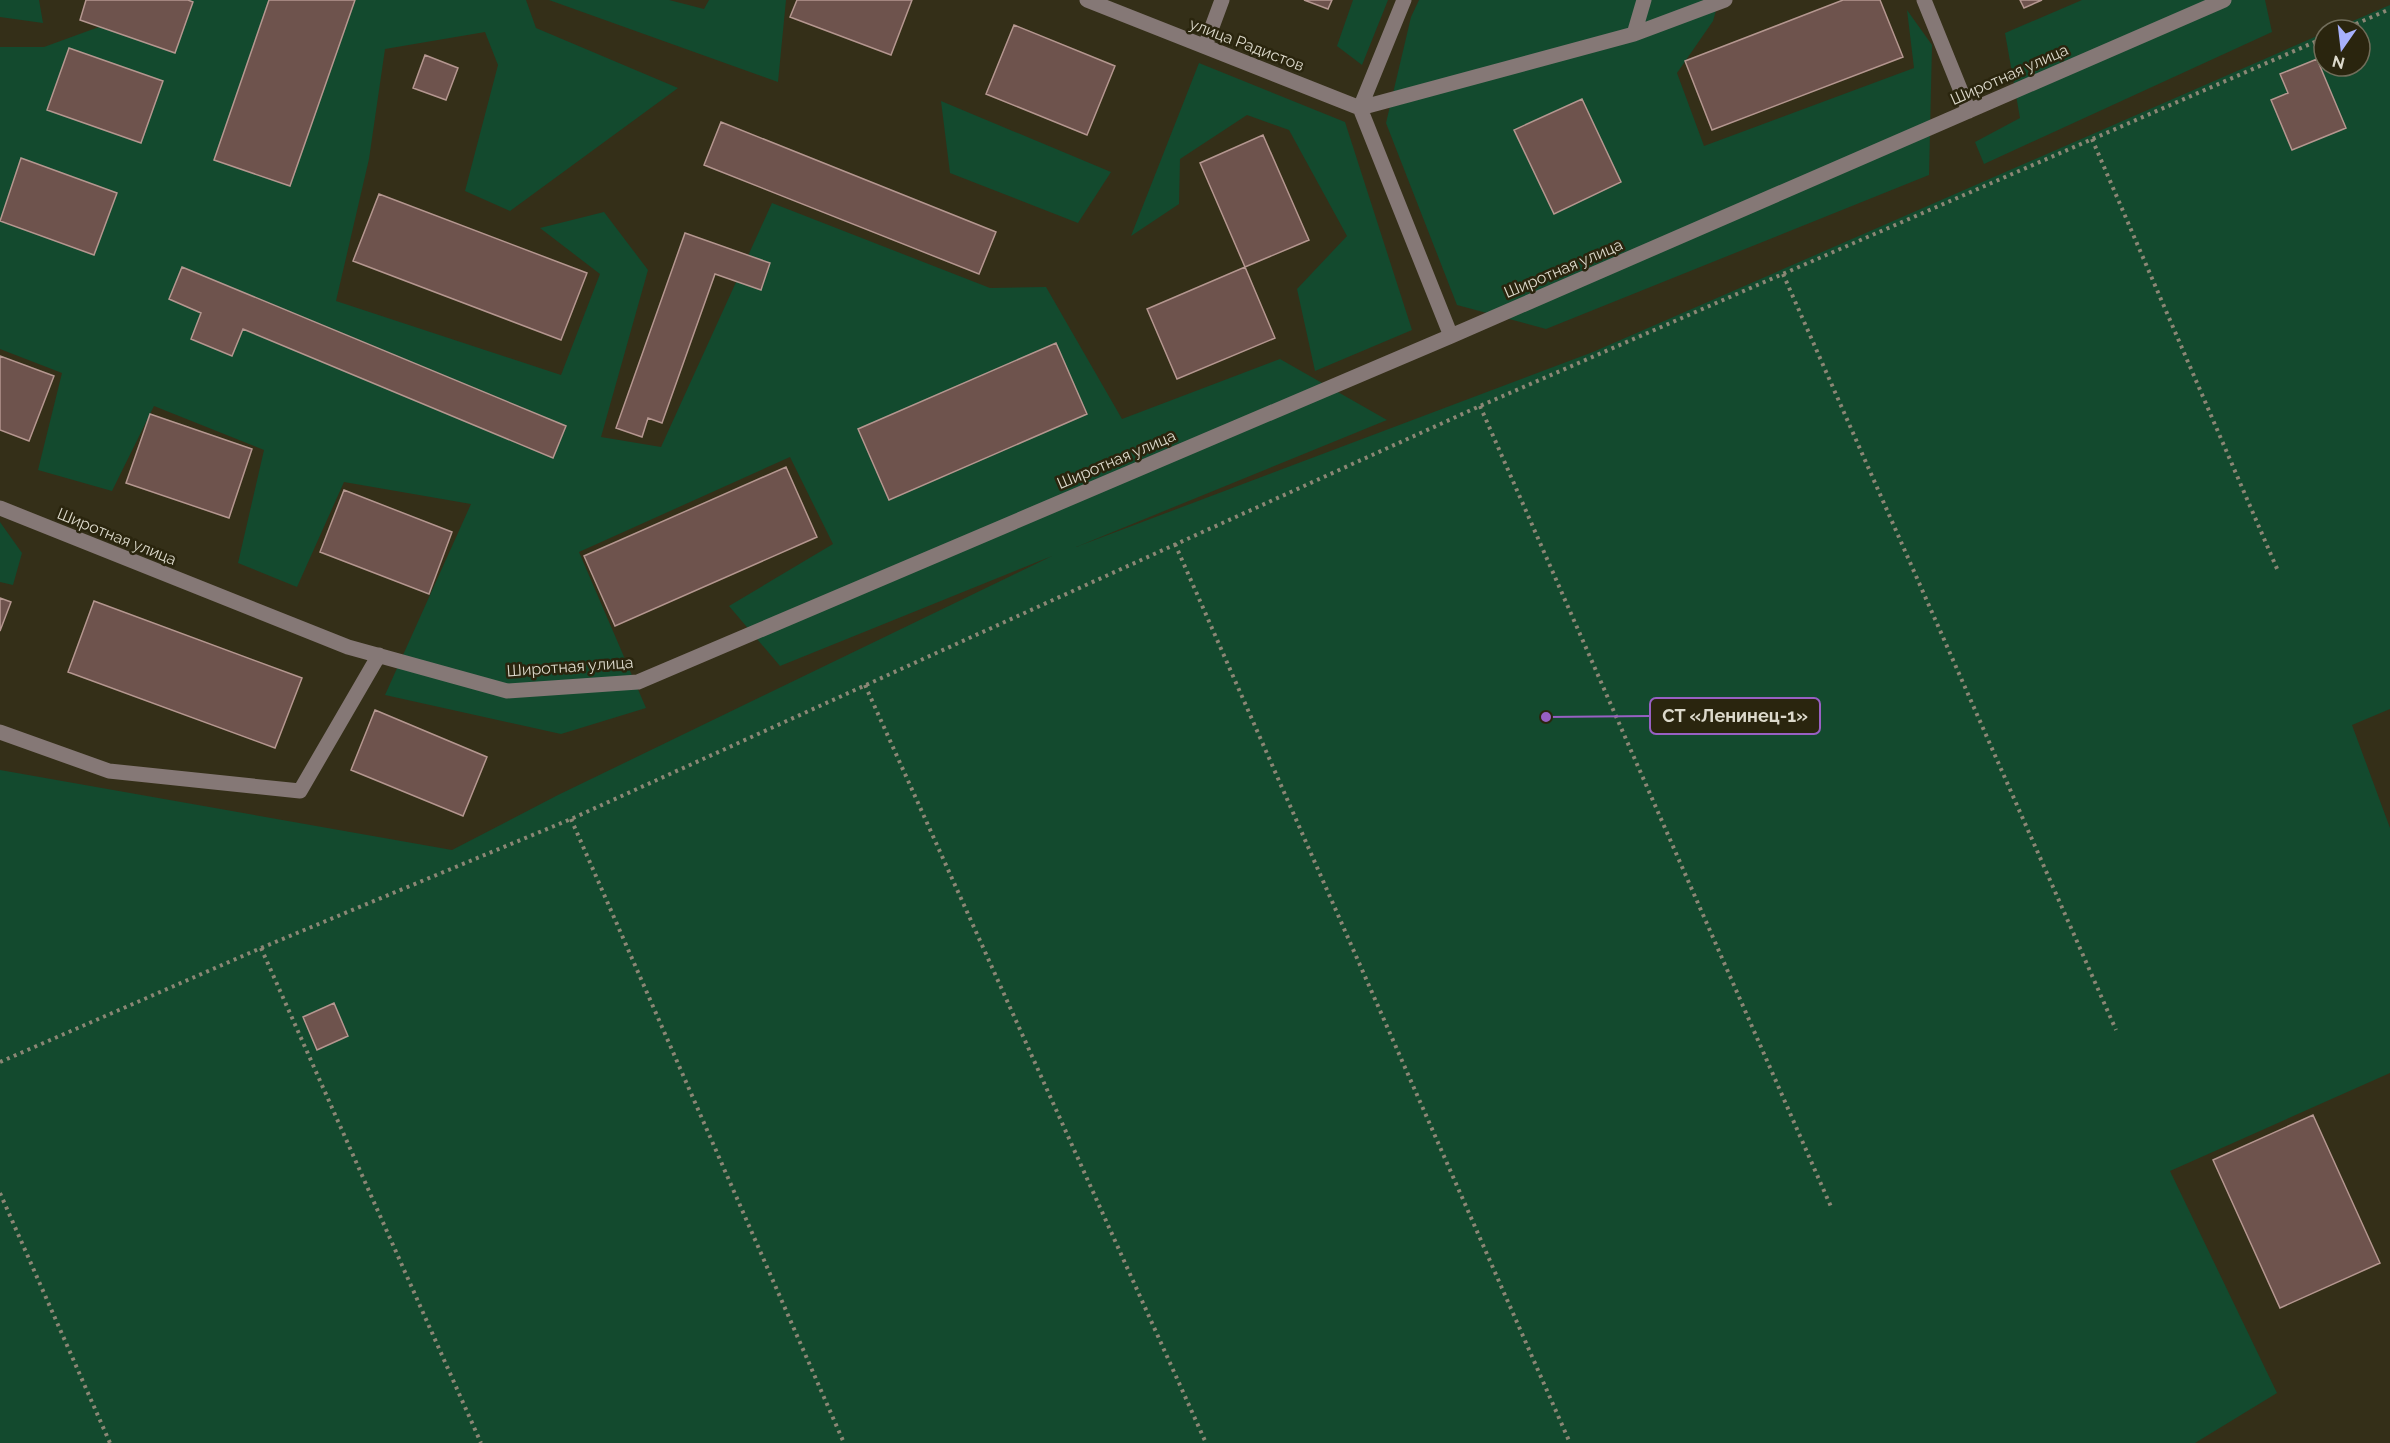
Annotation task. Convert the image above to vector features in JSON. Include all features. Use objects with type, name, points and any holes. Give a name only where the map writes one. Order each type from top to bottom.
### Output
[{"type":"street","name":"улица Радистов","points":[[1087,0],[1360,108]]},
{"type":"street","points":[[1205,46],[1222,0]]},
{"type":"street","points":[[1404,0],[1360,108],[1451,336]]},
{"type":"street","points":[[1634,34],[1644,0]]},
{"type":"street","points":[[1360,108],[1634,34],[1725,0]]},
{"type":"street","points":[[1924,0],[1969,111]]},
{"type":"street","name":"Широтная улица","points":[[0,508],[348,647],[507,691],[638,682],[1451,336],[2224,0]]},
{"type":"street","points":[[0,732],[108,771],[300,792],[379,655]]},
{"type":"path","points":[[2369,18],[2390,9]]},
{"type":"path","points":[[0,1062],[261,948],[571,819],[1480,406],[2312,43]]},
{"type":"path","points":[[2092,139],[2278,571]]},
{"type":"path","points":[[1783,273],[2116,1030]]},
{"type":"path","points":[[1480,406],[1832,1209]]},
{"type":"path","points":[[1175,544],[1570,1443]]},
{"type":"path","points":[[865,685],[1206,1443]]},
{"type":"path","points":[[571,819],[844,1443]]},
{"type":"path","points":[[261,948],[481,1443]]},
{"type":"path","points":[[0,1192],[110,1443]]},
{"type":"green space","points":[[0,0],[39,0],[43,23],[0,17]]},
{"type":"green space","points":[[173,0],[526,0],[536,28],[678,88],[510,211],[465,191],[498,65],[485,32],[385,49],[369,159],[336,301],[561,375],[600,274],[540,228],[604,212],[648,270],[601,437],[661,447],[772,203],[990,288],[1046,287],[1122,419],[1280,359],[1387,420],[1076,547],[1593,352],[2312,38],[2312,78],[2372,78],[2372,18],[2360,18],[2390,5],[2390,709],[2352,725],[2390,828],[2390,1073],[2170,1171],[2277,1393],[2195,1443],[0,1443],[0,770],[452,850],[558,795],[1052,556],[780,666],[729,606],[833,544],[790,457],[579,552],[646,708],[561,734],[385,695],[471,504],[344,482],[297,587],[238,563],[264,450],[154,406],[112,491],[38,470],[62,373],[0,349],[0,47],[44,47]]},
{"type":"green space","points":[[549,0],[669,0],[704,9],[709,0],[786,0],[778,82]]},
{"type":"green space","points":[[1353,0],[1388,0],[1362,65],[1337,46]]},
{"type":"green space","points":[[1419,0],[1719,0],[1713,21],[1677,73],[1704,146],[1914,68],[1907,10],[1932,45],[1929,175],[1546,329],[1457,305],[1386,123],[1411,17]]},
{"type":"green space","points":[[2082,0],[2265,0],[2272,32],[1984,164],[1975,142],[2020,118],[2005,33]]},
{"type":"green space","points":[[1199,63],[1345,122],[1412,330],[1315,371],[1297,289],[1347,236],[1289,130],[1247,115],[1180,159],[1179,204],[1131,236]]},
{"type":"green space","points":[[941,101],[1111,172],[1078,223],[950,173]]},
{"type":"green space","points":[[0,522],[22,553],[13,585],[0,582]]},
{"type":"building","points":[[86,0],[188,0],[193,2],[175,53],[80,20]]},
{"type":"building","points":[[269,0],[355,0],[290,186],[214,160]]},
{"type":"building","points":[[797,0],[912,0],[891,55],[790,17]]},
{"type":"building","points":[[1304,0],[1332,0],[1328,9]]},
{"type":"building","points":[[1843,0],[1880,0],[1903,57],[1712,130],[1685,61]]},
{"type":"building","points":[[2020,0],[2042,0],[2024,8]]},
{"type":"building","points":[[1014,25],[1115,66],[1087,135],[986,94]]},
{"type":"building","points":[[69,48],[163,81],[141,143],[47,110]]},
{"type":"building","points":[[425,55],[458,68],[446,100],[413,88]]},
{"type":"building","points":[[2312,61],[2312,78],[2325,78],[2346,128],[2292,150],[2271,100],[2288,93],[2280,74]]},
{"type":"building","points":[[1582,99],[1621,182],[1554,214],[1514,130]]},
{"type":"building","points":[[721,122],[996,232],[979,274],[704,165]]},
{"type":"building","points":[[1263,135],[1309,240],[1245,267],[1200,163]]},
{"type":"building","points":[[21,158],[117,193],[94,255],[0,221]]},
{"type":"building","points":[[379,194],[587,273],[561,340],[353,261]]},
{"type":"building","points":[[685,233],[770,263],[761,290],[715,274],[662,423],[648,418],[642,437],[616,428]]},
{"type":"building","points":[[182,267],[566,426],[553,458],[243,329],[232,356],[191,339],[201,313],[169,299]]},
{"type":"building","points":[[1245,267],[1275,338],[1177,379],[1147,309]]},
{"type":"building","points":[[1056,343],[1087,414],[889,500],[858,429]]},
{"type":"building","points":[[0,356],[54,376],[29,441],[0,430]]},
{"type":"building","points":[[150,414],[252,449],[229,518],[126,483]]},
{"type":"building","points":[[786,467],[817,537],[615,626],[584,556]]},
{"type":"building","points":[[344,490],[452,532],[429,594],[320,552]]},
{"type":"building","points":[[0,598],[11,602],[0,631]]},
{"type":"building","points":[[94,601],[302,678],[275,748],[68,672]]},
{"type":"building","points":[[375,710],[487,757],[463,816],[351,770]]},
{"type":"building","points":[[334,1003],[348,1036],[317,1050],[303,1017]]},
{"type":"building","points":[[2313,1115],[2380,1263],[2280,1308],[2213,1160]]},
{"type":"place","name":"СТ «Ленинец-1»","points":[[1546,717]]}]
